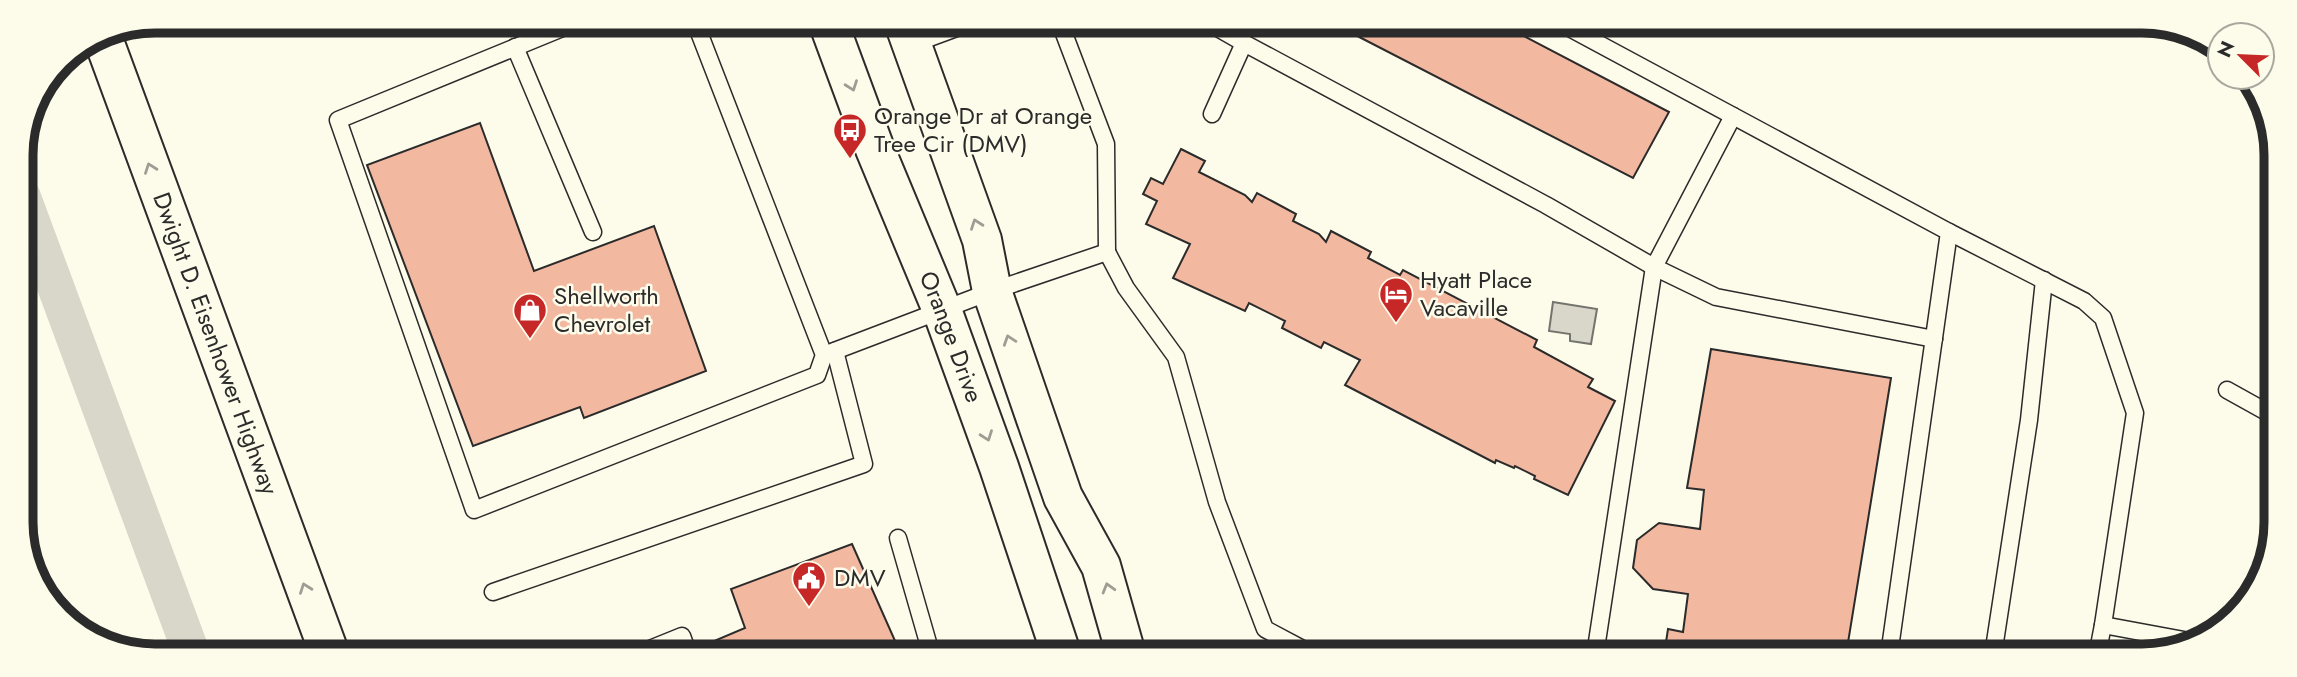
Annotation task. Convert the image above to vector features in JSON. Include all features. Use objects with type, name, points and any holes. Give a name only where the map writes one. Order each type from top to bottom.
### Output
[{"type":"main road","name":"Orange Drive","points":[[832,33],[875,149],[942,310],[999,467],[1058,644]]},
{"type":"main road","points":[[908,33],[982,240],[992,290],[1063,497],[1101,566],[1123,644]]},
{"type":"main road","name":"Dwight D. Eisenhower Highway","points":[[105,45],[326,644]]},
{"type":"lane","points":[[550,33],[338,120],[474,510],[817,375],[829,353],[992,290],[1107,253]]},
{"type":"lane","points":[[493,592],[864,464],[829,353],[699,33]]},
{"type":"lane","points":[[1064,33],[1106,144],[1107,253],[1126,288],[1176,357],[1217,502],[1265,629],[1292,643]]},
{"type":"lane","points":[[1226,33],[1546,205],[1654,267],[1716,297],[1934,339]]},
{"type":"lane","points":[[1579,33],[1949,232],[2084,301],[2103,318],[2135,413],[2100,643]]},
{"type":"lane","points":[[1212,114],[1244,43]]},
{"type":"lane","points":[[515,47],[593,232]]},
{"type":"lane","points":[[1597,643],[1654,267],[1733,116]]},
{"type":"lane","points":[[1891,643],[1949,232]]},
{"type":"lane","points":[[1995,643],[2029,420],[2044,280]]},
{"type":"lane","points":[[2227,390],[2264,411]]},
{"type":"lane","points":[[898,538],[928,644]]},
{"type":"lane","points":[[2103,625],[2174,638]]},
{"type":"lane","points":[[663,644],[682,636],[685,644]]},
{"type":"shaded area","points":[[1553,302],[1597,309],[1591,344],[1570,341],[1570,334],[1549,331]]},
{"type":"building","points":[[1351,33],[1518,33],[1669,112],[1633,178]]},
{"type":"building","points":[[480,123],[534,271],[654,226],[706,371],[584,418],[580,407],[473,446],[367,165]]},
{"type":"building","name":"Hyatt Place Vacaville","points":[[1181,149],[1205,161],[1199,172],[1245,195],[1252,202],[1257,193],[1296,214],[1293,221],[1319,234],[1326,242],[1331,231],[1371,252],[1368,258],[1400,275],[1403,270],[1537,340],[1534,347],[1593,379],[1588,387],[1615,401],[1568,495],[1534,479],[1535,476],[1515,466],[1514,468],[1496,460],[1495,463],[1345,385],[1360,360],[1324,342],[1321,348],[1282,328],[1285,321],[1249,303],[1245,311],[1173,278],[1190,244],[1146,224],[1157,201],[1143,194],[1151,178],[1163,184]]},
{"type":"building","points":[[1711,349],[1891,378],[1848,643],[1666,643],[1668,629],[1683,632],[1688,594],[1653,589],[1633,568],[1637,540],[1659,523],[1700,529],[1704,490],[1687,488]]},
{"type":"building","name":"DMV","points":[[852,544],[896,644],[715,644],[714,641],[745,628],[731,589]]},
{"type":"waterway","points":[[34,228],[188,644]]},
{"type":"place","name":"Orange Dr at Orange Tree Cir (DMV)","points":[[850,160]]},
{"type":"place","name":"Hyatt Place Vacaville","points":[[1396,324]]},
{"type":"place","name":"Shellworth Chevrolet","points":[[530,340]]},
{"type":"place","name":"DMV","points":[[809,608]]}]
